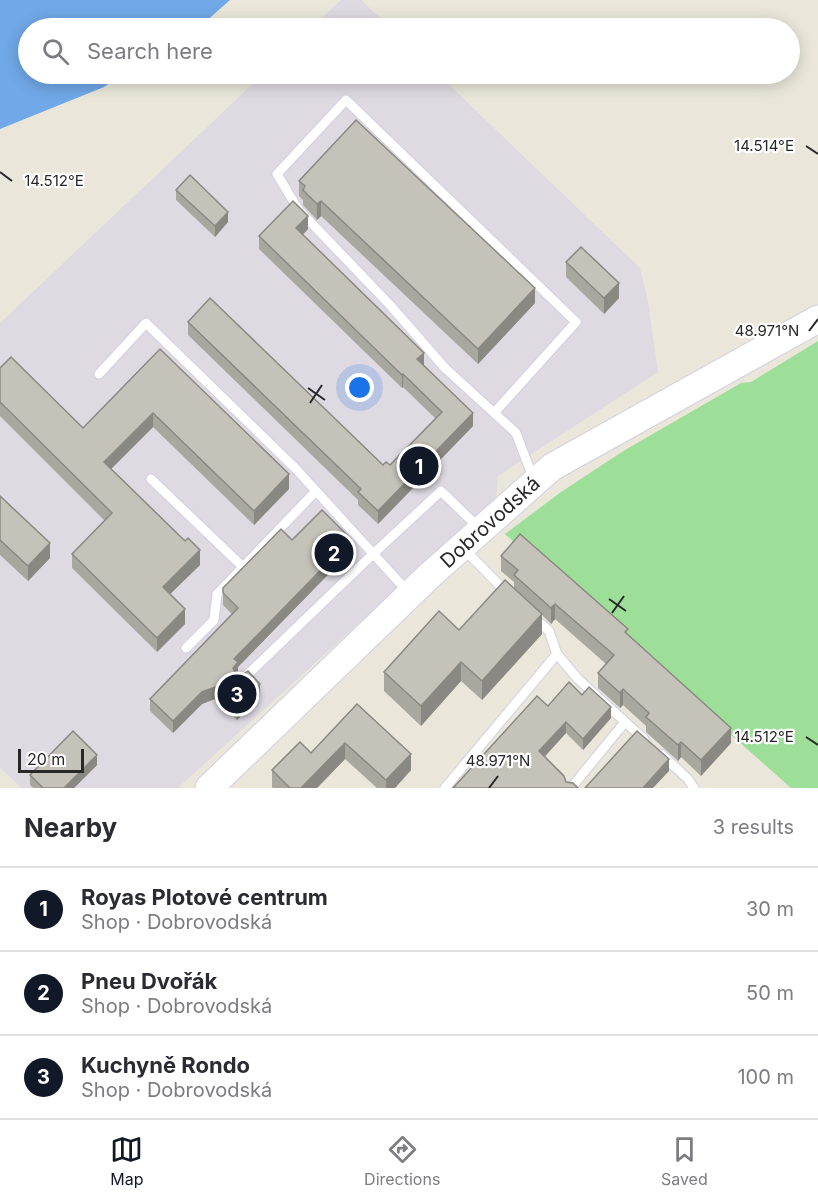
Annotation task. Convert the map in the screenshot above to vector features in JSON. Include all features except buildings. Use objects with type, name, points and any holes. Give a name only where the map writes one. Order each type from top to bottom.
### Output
[{"type":"street","name":"Dobrovodská","points":[[208,788],[410,594],[552,467],[818,319]]},
{"type":"lane","points":[[494,413],[576,322],[346,100],[277,174],[298,208],[390,305],[445,368],[494,413],[516,433],[535,482]]},
{"type":"lane","points":[[99,374],[146,323],[296,469],[410,594]]},
{"type":"lane","points":[[152,479],[243,567]]},
{"type":"lane","points":[[186,648],[214,620],[217,594],[316,491]]},
{"type":"lane","points":[[240,681],[441,491],[471,538],[518,602]]},
{"type":"lane","points":[[525,610],[549,631],[557,654],[578,679],[649,743]]},
{"type":"lane","points":[[445,788],[557,654]]},
{"type":"lane","points":[[571,788],[625,722]]},
{"type":"lane","points":[[656,750],[688,779],[694,788]]},
{"type":"shaded area","points":[[341,0],[361,0],[380,18],[322,18]]},
{"type":"shaded area","points":[[252,84],[448,84],[640,268],[648,301],[658,372],[498,476],[496,498],[178,788],[22,788],[0,768],[0,323]]},
{"type":"green space","points":[[818,341],[818,788],[791,788],[505,534],[561,492],[625,450],[741,383],[751,382]]},
{"type":"water","points":[[0,0],[230,0],[210,18],[18,18],[18,84],[108,84],[0,129]]},
{"type":"place","name":"Royas Plotové centrum","points":[[419,466]]},
{"type":"place","name":"Pneu Dvořák","points":[[334,553]]},
{"type":"place","name":"Kuchyně Rondo","points":[[237,694]]}]
